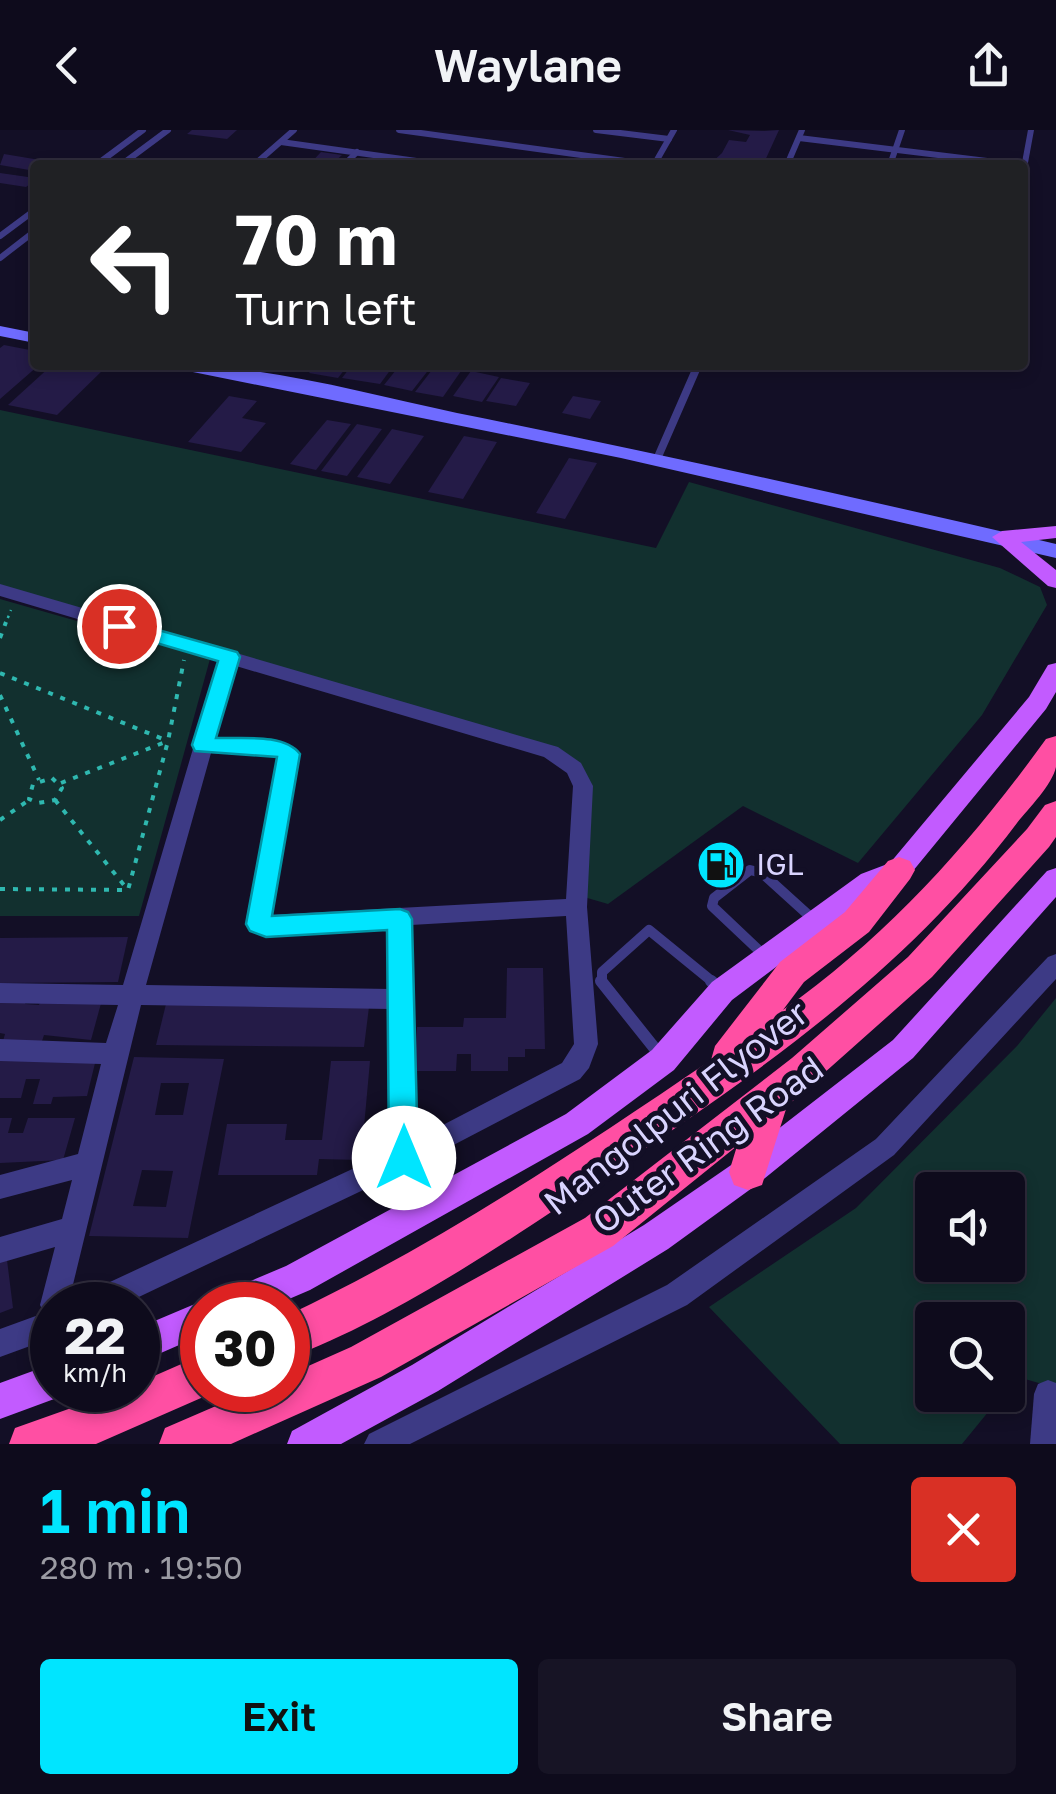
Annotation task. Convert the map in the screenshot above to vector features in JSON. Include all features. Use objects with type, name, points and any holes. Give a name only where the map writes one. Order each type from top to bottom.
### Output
[{"type":"highway","name":"Mangolpuri Flyover","points":[[310,1327],[350,1308],[581,1173],[754,1051],[895,940],[1008,817],[1056,746]]},
{"type":"highway","name":"Mangolpuri Flyover","points":[[181,1444],[366,1362],[599,1232],[785,1087],[920,967],[1038,838],[1056,813]]},
{"type":"highway","points":[[708,1084],[792,972],[856,922],[899,870]]},
{"type":"highway","points":[[748,1172],[785,1087]]},
{"type":"highway","points":[[31,1444],[112,1417],[180,1386]]},
{"type":"main road","points":[[1002,538],[1056,532]]},
{"type":"main road","points":[[1002,538],[1056,581]]},
{"type":"main road","points":[[289,1282],[577,1124],[664,1060],[722,991],[870,882],[899,870],[1038,702],[1056,671]]},
{"type":"main road","name":"Outer Ring Road","points":[[305,1444],[491,1338],[656,1237],[748,1172],[904,1049],[1056,879]]},
{"type":"main road","points":[[0,1400],[30,1390]]},
{"type":"street","points":[[0,331],[30,337]]},
{"type":"street","points":[[210,370],[428,411],[1056,550]]},
{"type":"street","points":[[9,592],[551,752],[574,768],[583,786],[576,907],[586,1044],[581,1060],[571,1071],[404,1158],[141,1282]]},
{"type":"street","points":[[59,1282],[115,1054],[229,657]]},
{"type":"street","points":[[203,745],[281,749],[289,754],[258,924],[266,927],[576,907]]},
{"type":"street","points":[[400,919],[404,1158],[432,1206]]},
{"type":"street","points":[[379,1444],[677,1295],[885,1147],[1056,964]]},
{"type":"street","points":[[0,993],[403,999]]},
{"type":"street","points":[[0,1050],[115,1054]]},
{"type":"street","points":[[0,1187],[88,1164]]},
{"type":"street","points":[[0,1250],[70,1229]]},
{"type":"street","points":[[0,1344],[30,1328]]},
{"type":"street","points":[[1046,1444],[1048,1394]]},
{"type":"lane","points":[[103,160],[143,130]]},
{"type":"lane","points":[[129,160],[168,130]]},
{"type":"lane","points":[[260,160],[294,130]]},
{"type":"lane","points":[[398,130],[617,160]]},
{"type":"lane","points":[[596,130],[637,132],[669,139]]},
{"type":"lane","points":[[657,160],[674,130]]},
{"type":"lane","points":[[892,160],[902,130]]},
{"type":"lane","points":[[1024,160],[1030,130]]},
{"type":"lane","points":[[789,160],[801,134],[981,160]]},
{"type":"lane","points":[[281,142],[412,160]]},
{"type":"lane","points":[[349,160],[357,152]]},
{"type":"lane","points":[[0,236],[30,214]]},
{"type":"lane","points":[[0,258],[30,235]]},
{"type":"lane","points":[[657,460],[696,370]]},
{"type":"lane","points":[[767,958],[712,906],[714,898],[750,870],[762,873],[816,922]]},
{"type":"lane","points":[[664,1060],[601,982],[602,972],[649,930],[722,991]]},
{"type":"path","points":[[0,638],[9,592]]},
{"type":"path","points":[[128,890],[168,741],[186,646]]},
{"type":"path","points":[[0,674],[168,741]]},
{"type":"path","points":[[0,695],[39,780]]},
{"type":"path","points":[[61,783],[168,741]]},
{"type":"path","points":[[29,800],[29,788],[39,780],[52,778],[61,783]]},
{"type":"path","points":[[29,800],[55,800],[61,783]]},
{"type":"path","points":[[0,820],[29,800]]},
{"type":"path","points":[[55,800],[128,890]]},
{"type":"path","points":[[0,890],[128,890]]},
{"type":"green space","points":[[0,410],[656,548],[689,482],[1000,568],[1040,587],[1047,605],[982,715],[858,863],[743,806],[608,904],[577,895],[579,766],[0,586]]},
{"type":"green space","points":[[0,599],[210,659],[139,916],[0,916]]},
{"type":"green space","points":[[1056,998],[1056,1388],[1025,1379],[1025,1302],[915,1302],[915,1412],[988,1412],[962,1444],[840,1444],[709,1307],[856,1208],[1017,1046]]},
{"type":"building","points":[[192,130],[237,130],[227,139],[187,134]]},
{"type":"building","points":[[728,130],[779,130],[765,160],[714,160],[729,140],[746,142],[750,135]]},
{"type":"building","points":[[321,152],[342,155],[336,160],[314,160]]},
{"type":"building","points":[[4,154],[40,160],[30,160],[30,170],[0,165]]},
{"type":"building","points":[[0,173],[30,177],[26,187],[0,183]]},
{"type":"building","points":[[4,345],[30,350],[30,370],[33,370],[0,399],[0,348]]},
{"type":"building","points":[[46,370],[103,370],[57,415],[8,405]]},
{"type":"building","points":[[311,370],[344,370],[338,378],[309,373]]},
{"type":"building","points":[[348,370],[390,370],[380,384],[342,378]]},
{"type":"building","points":[[396,370],[428,370],[412,391],[384,385]]},
{"type":"building","points":[[432,370],[461,371],[443,397],[415,392]]},
{"type":"building","points":[[471,371],[499,377],[482,402],[453,396]]},
{"type":"building","points":[[501,378],[530,383],[516,406],[486,401]]},
{"type":"building","points":[[229,396],[257,401],[242,418],[266,423],[241,452],[188,442]]},
{"type":"building","points":[[573,396],[601,401],[590,419],[562,413]]},
{"type":"building","points":[[327,420],[351,424],[316,470],[290,464]]},
{"type":"building","points":[[357,424],[382,429],[347,476],[321,471]]},
{"type":"building","points":[[392,429],[424,436],[390,484],[357,477]]},
{"type":"building","points":[[464,436],[497,442],[463,499],[428,492]]},
{"type":"building","points":[[569,458],[597,463],[565,519],[536,513]]},
{"type":"building","points":[[128,937],[118,982],[0,983],[0,938]]},
{"type":"building","points":[[507,968],[543,968],[545,1049],[525,1049],[525,1057],[508,1057],[508,1071],[471,1071],[471,1054],[457,1054],[456,1071],[415,1071],[417,1027],[463,1027],[464,1018],[506,1018]]},
{"type":"building","points":[[0,995],[29,995],[25,1004],[39,1005],[42,995],[103,996],[91,1040],[44,1035],[42,1041],[3,1041]]},
{"type":"building","points":[[166,1004],[369,1007],[364,1047],[156,1045]]},
{"type":"building","points":[[97,1055],[87,1096],[53,1097],[51,1104],[33,1104],[40,1079],[26,1079],[21,1098],[0,1098],[0,1056]]},
{"type":"building","points":[[134,1057],[224,1059],[188,1238],[89,1236]],"holes":[[[161,1083],[189,1083],[183,1115],[155,1115]],[[142,1170],[173,1171],[166,1207],[133,1206]]]},
{"type":"building","points":[[331,1061],[370,1061],[361,1160],[319,1159],[317,1175],[218,1175],[227,1124],[287,1124],[285,1140],[322,1140]]},
{"type":"building","points":[[0,1118],[12,1118],[8,1133],[23,1133],[28,1118],[75,1118],[63,1160],[0,1163]]},
{"type":"building","points":[[6,1252],[13,1308],[0,1313],[0,1255]]},
{"type":"place","name":"IGL","points":[[721,865]]},
{"type":"route","points":[[119,626],[229,657],[203,745],[281,749],[289,754],[258,924],[266,927],[400,919],[404,1158]]}]
